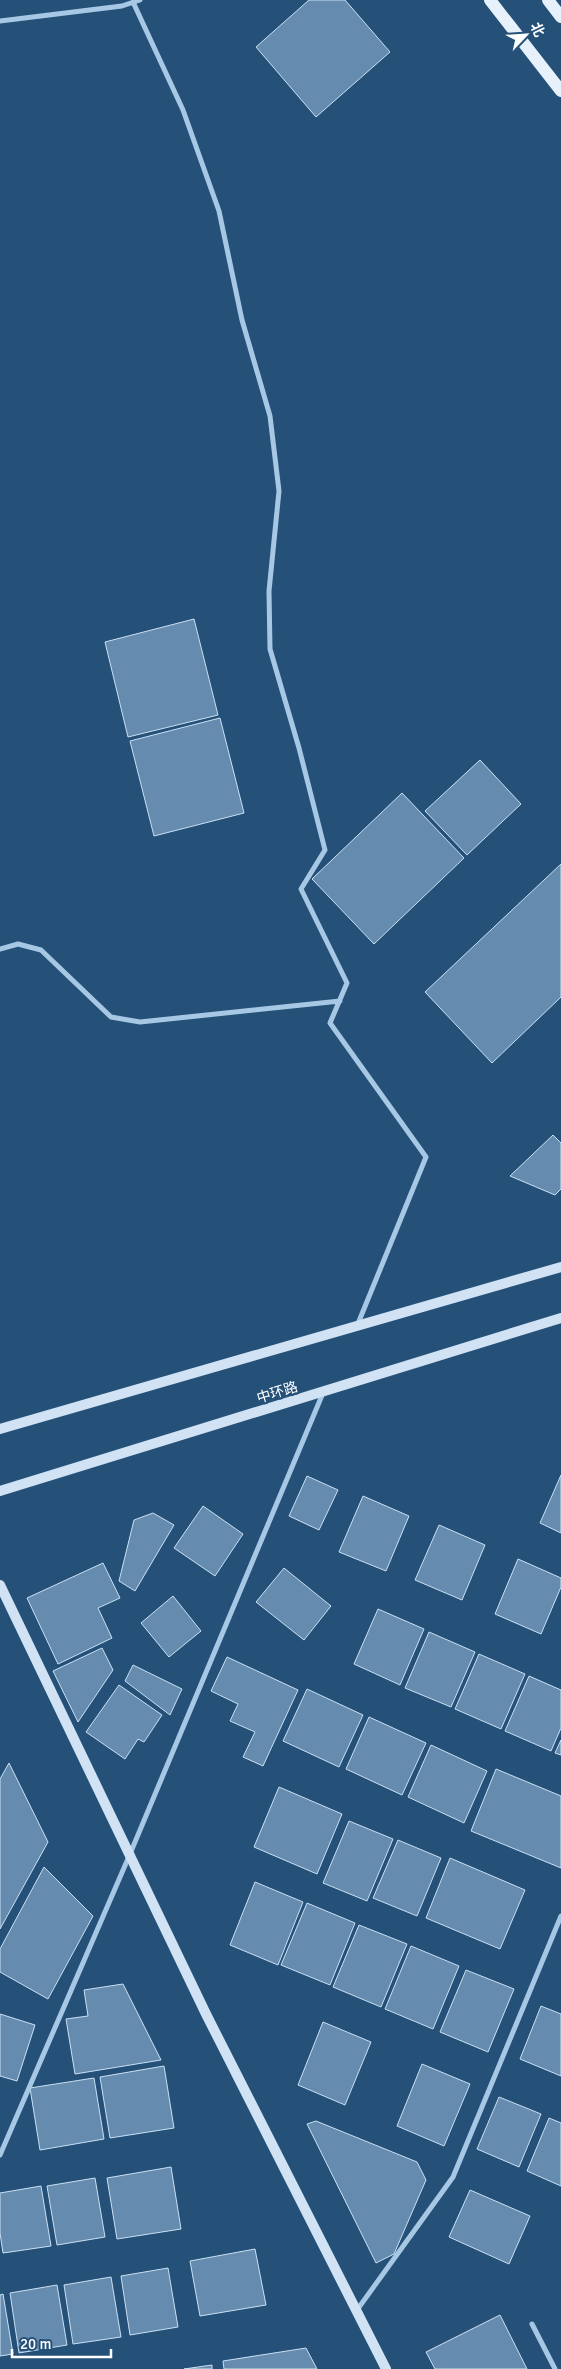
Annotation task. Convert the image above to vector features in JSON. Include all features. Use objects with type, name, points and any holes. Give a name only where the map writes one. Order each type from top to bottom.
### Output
[{"type":"main road","points":[[490,0],[561,91]]},
{"type":"main road","points":[[549,0],[561,17]]},
{"type":"street","points":[[0,21],[122,6],[140,0]]},
{"type":"street","points":[[133,2],[183,110],[219,210],[242,320],[270,416],[279,491],[269,591],[270,649],[299,748],[325,850],[300,889],[348,983],[330,1023],[426,1157],[358,1326]]},
{"type":"street","points":[[0,950],[18,944],[41,950],[111,1017],[140,1022],[340,1001]]},
{"type":"street","points":[[0,1429],[561,1267]]},
{"type":"street","name":"中环路","points":[[0,1491],[561,1318]]},
{"type":"street","points":[[0,2155],[130,1854],[324,1392]]},
{"type":"street","points":[[0,1585],[206,2014],[386,2369]]},
{"type":"street","points":[[357,2310],[453,2177],[561,1916]]},
{"type":"street","points":[[532,2324],[555,2369]]},
{"type":"building","points":[[309,0],[345,0],[390,52],[316,117],[256,47]]},
{"type":"building","points":[[194,619],[218,715],[128,737],[105,642]]},
{"type":"building","points":[[220,718],[244,813],[154,836],[130,741]]},
{"type":"building","points":[[480,760],[521,804],[467,855],[425,811]]},
{"type":"building","points":[[402,793],[464,858],[374,944],[312,879]]},
{"type":"building","points":[[561,864],[561,997],[492,1063],[425,992]]},
{"type":"building","points":[[553,1135],[561,1143],[561,1189],[555,1195],[510,1176]]},
{"type":"building","points":[[561,1475],[561,1533],[540,1523]]},
{"type":"building","points":[[307,1476],[338,1490],[319,1530],[289,1516]]},
{"type":"building","points":[[363,1496],[409,1516],[386,1571],[339,1552]]},
{"type":"building","points":[[203,1506],[243,1534],[215,1576],[174,1548]]},
{"type":"building","points":[[153,1513],[174,1525],[135,1591],[119,1581],[134,1520]]},
{"type":"building","points":[[439,1525],[485,1545],[462,1600],[415,1580]]},
{"type":"building","points":[[518,1559],[561,1578],[561,1587],[541,1634],[495,1614]]},
{"type":"building","points":[[103,1563],[120,1598],[98,1608],[112,1638],[58,1664],[27,1598]]},
{"type":"building","points":[[284,1568],[331,1606],[304,1640],[256,1602]]},
{"type":"building","points":[[173,1596],[201,1631],[169,1657],[141,1623]]},
{"type":"building","points":[[378,1609],[424,1629],[400,1685],[354,1664]]},
{"type":"building","points":[[429,1632],[475,1652],[451,1707],[405,1688]]},
{"type":"building","points":[[102,1648],[113,1670],[78,1722],[53,1671]]},
{"type":"building","points":[[479,1654],[525,1674],[501,1729],[455,1709]]},
{"type":"building","points":[[227,1657],[298,1690],[263,1766],[243,1757],[255,1732],[230,1721],[238,1704],[211,1691]]},
{"type":"building","points":[[133,1665],[182,1689],[170,1715],[125,1681]]},
{"type":"building","points":[[529,1676],[561,1690],[561,1728],[551,1751],[505,1731]]},
{"type":"building","points":[[119,1685],[162,1715],[144,1742],[138,1739],[125,1759],[86,1732]]},
{"type":"building","points":[[307,1689],[363,1715],[339,1767],[283,1741]]},
{"type":"building","points":[[369,1717],[426,1743],[402,1795],[346,1769]]},
{"type":"building","points":[[561,1740],[561,1755],[555,1753]]},
{"type":"building","points":[[431,1745],[487,1771],[464,1823],[408,1797]]},
{"type":"building","points":[[9,1763],[48,1842],[0,1929],[0,1779]]},
{"type":"building","points":[[496,1769],[561,1796],[561,1868],[471,1831]]},
{"type":"building","points":[[279,1787],[342,1814],[317,1874],[254,1847]]},
{"type":"building","points":[[349,1821],[393,1839],[367,1901],[323,1883]]},
{"type":"building","points":[[398,1840],[441,1858],[417,1916],[373,1898]]},
{"type":"building","points":[[450,1858],[525,1890],[500,1949],[426,1918]]},
{"type":"building","points":[[44,1867],[93,1916],[48,1999],[0,1972],[0,1949]]},
{"type":"building","points":[[255,1882],[303,1902],[278,1965],[230,1945]]},
{"type":"building","points":[[307,1903],[355,1923],[330,1985],[281,1965]]},
{"type":"building","points":[[359,1925],[407,1944],[381,2007],[333,1987]]},
{"type":"building","points":[[411,1946],[459,1966],[433,2029],[385,2009]]},
{"type":"building","points":[[466,1970],[514,1989],[488,2052],[440,2032]]},
{"type":"building","points":[[123,1984],[161,2060],[75,2074],[66,2019],[88,2016],[84,1990]]},
{"type":"building","points":[[541,2006],[561,2014],[561,2076],[520,2059]]},
{"type":"building","points":[[0,2014],[35,2025],[17,2081],[0,2076]]},
{"type":"building","points":[[323,2022],[371,2042],[345,2105],[298,2085]]},
{"type":"building","points":[[422,2064],[470,2084],[444,2146],[397,2126]]},
{"type":"building","points":[[164,2066],[174,2128],[110,2138],[100,2077]]},
{"type":"building","points":[[94,2078],[104,2139],[40,2150],[30,2088]]},
{"type":"building","points":[[499,2097],[541,2114],[519,2167],[477,2149]]},
{"type":"building","points":[[549,2118],[561,2123],[561,2186],[527,2171]]},
{"type":"building","points":[[316,2121],[417,2162],[426,2180],[394,2254],[376,2263],[307,2124]]},
{"type":"building","points":[[171,2167],[181,2229],[117,2239],[107,2178]]},
{"type":"building","points":[[95,2178],[105,2237],[57,2245],[47,2186]]},
{"type":"building","points":[[41,2186],[51,2246],[3,2253],[0,2233],[0,2193]]},
{"type":"building","points":[[470,2190],[530,2216],[509,2264],[449,2237]]},
{"type":"building","points":[[255,2249],[266,2305],[200,2316],[190,2261]]},
{"type":"building","points":[[168,2268],[178,2327],[130,2335],[121,2276]]},
{"type":"building","points":[[111,2277],[121,2337],[73,2344],[64,2285]]},
{"type":"building","points":[[57,2285],[67,2345],[19,2353],[10,2293]]},
{"type":"building","points":[[3,2294],[13,2354],[0,2356],[0,2295]]},
{"type":"building","points":[[500,2315],[527,2369],[435,2369],[426,2352]]},
{"type":"building","points":[[306,2348],[317,2369],[224,2369],[223,2361]]},
{"type":"building","points":[[212,2365],[212,2369],[184,2369]]}]
